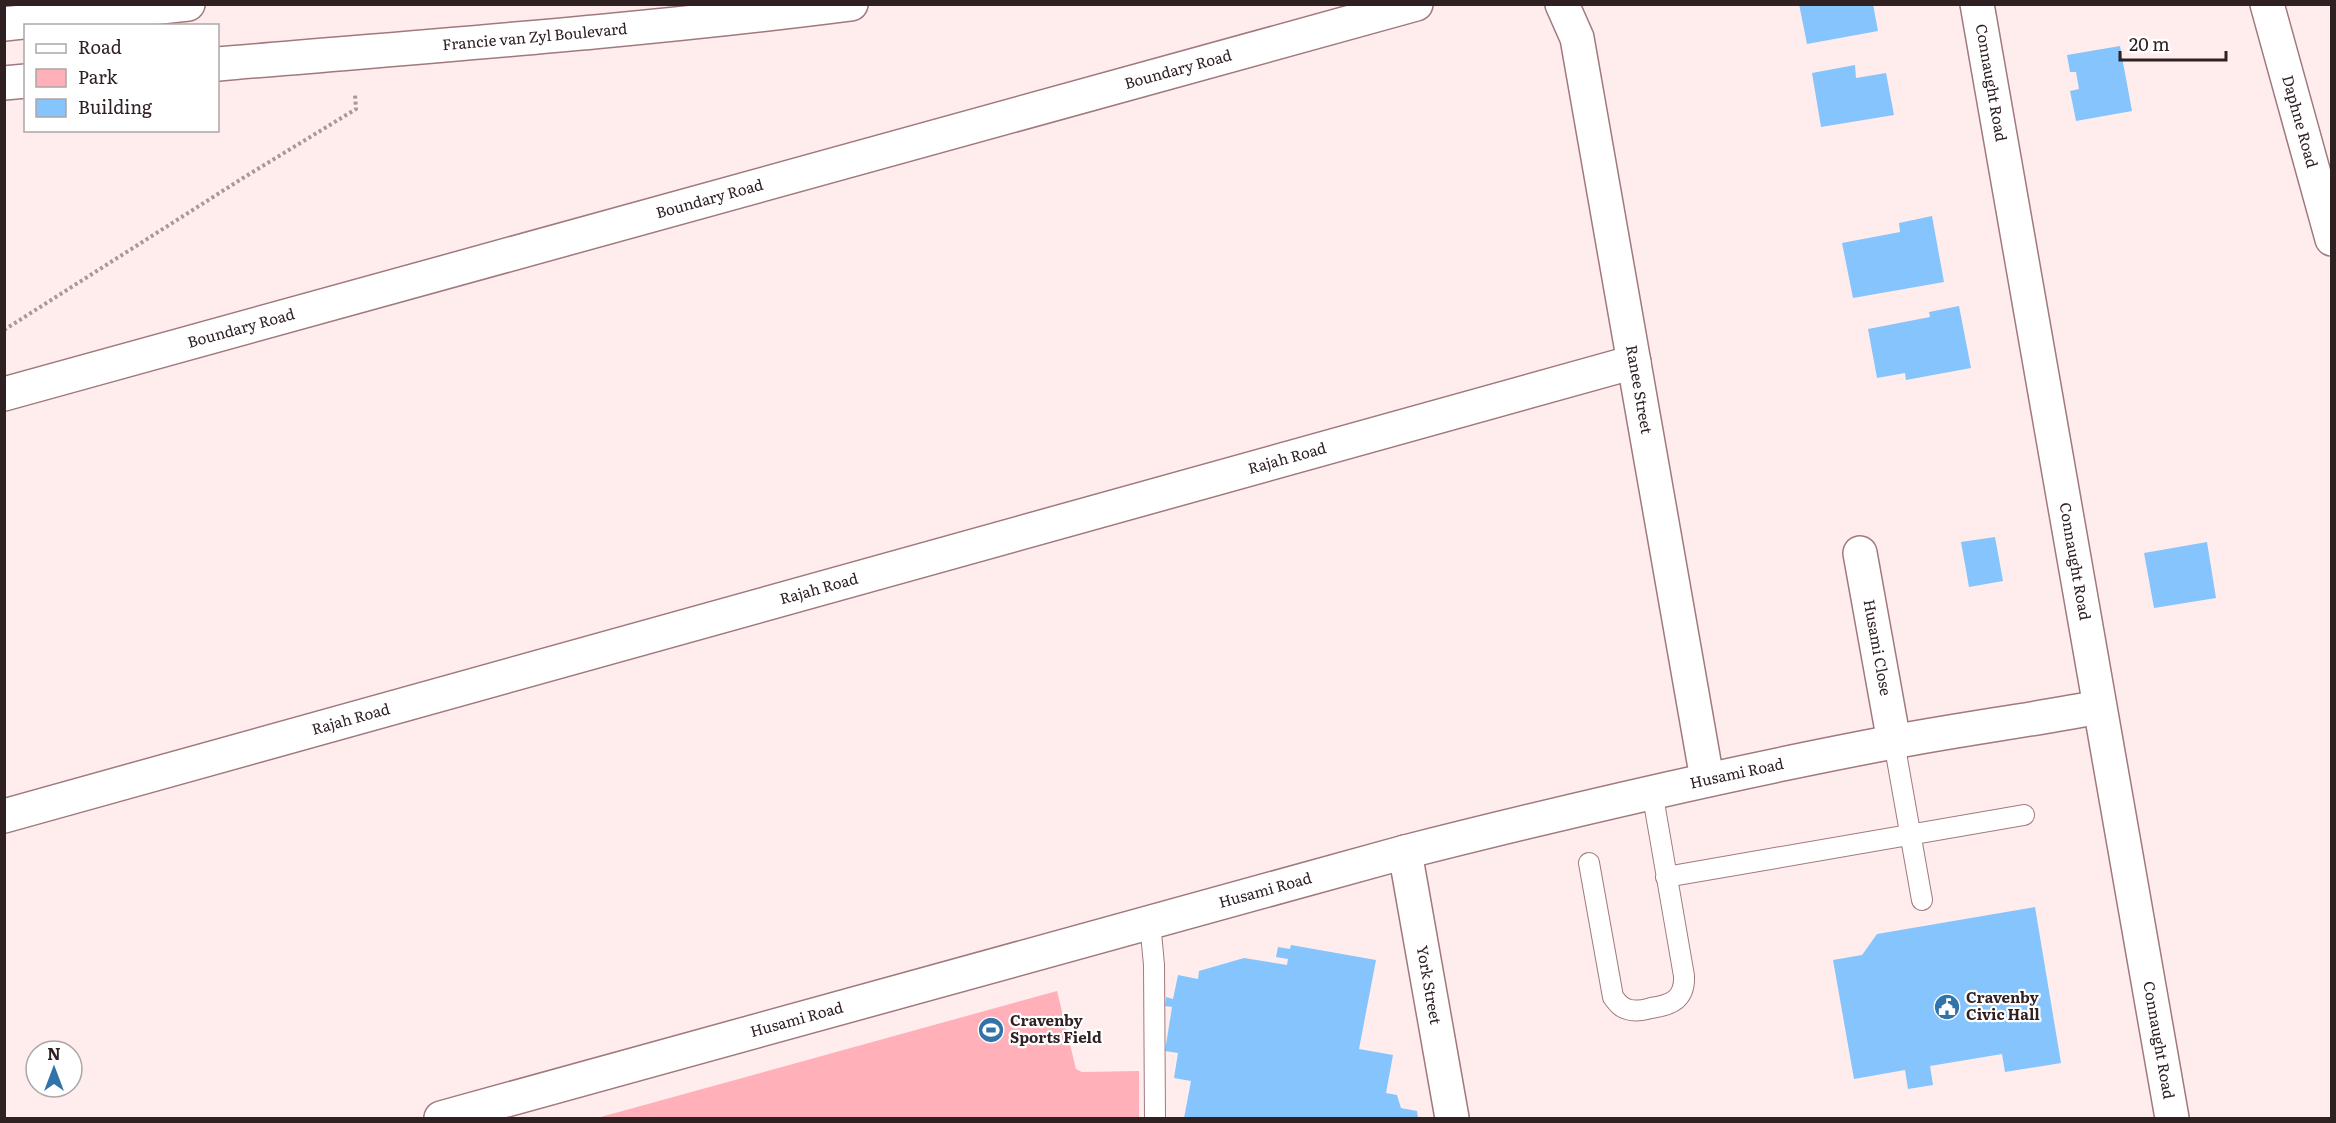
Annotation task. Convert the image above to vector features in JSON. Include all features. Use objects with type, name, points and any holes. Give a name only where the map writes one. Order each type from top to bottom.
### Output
[{"type":"street","points":[[4,24],[188,4]]},
{"type":"street","name":"Francie van Zyl Boulevard","points":[[219,64],[350,51],[469,44],[851,4]]},
{"type":"street","name":"Boundary Road","points":[[4,394],[1416,4]]},
{"type":"street","name":"Ranee Street","points":[[1562,4],[1576,38],[1707,779]]},
{"type":"street","name":"Connaught Road","points":[[1977,4],[2172,1119]]},
{"type":"street","name":"Daphne Road","points":[[2267,4],[2320,151],[2331,239]]},
{"type":"street","points":[[4,83],[24,81]]},
{"type":"street","name":"Rajah Road","points":[[4,816],[1634,362]]},
{"type":"street","name":"Husami Close","points":[[1860,553],[1894,741]]},
{"type":"street","name":"Husami Road","points":[[441,1119],[1405,852],[1707,779],[1894,741],[2099,707]]},
{"type":"street","name":"York Street","points":[[1405,852],[1452,1119]]},
{"type":"lane","points":[[1894,741],[1922,900]]},
{"type":"lane","points":[[1589,863],[1612,997],[1618,1005],[1628,1010],[1667,1006],[1674,1003],[1683,992],[1684,976],[1652,791]]},
{"type":"lane","points":[[1666,877],[2024,815]]},
{"type":"lane","points":[[1150,922],[1154,965],[1155,1119]]},
{"type":"path","points":[[4,330],[356,109],[355,95]]},
{"type":"green space","name":"Cravenby Sports Field","points":[[1057,991],[1076,1069],[1082,1072],[1139,1071],[1139,1118],[597,1118]]},
{"type":"building","points":[[1799,4],[1873,4],[1878,31],[1807,44]]},
{"type":"building","points":[[2120,46],[2132,111],[2076,121],[2070,91],[2079,89],[2076,72],[2070,72],[2067,55]]},
{"type":"building","points":[[1855,65],[1856,78],[1886,73],[1894,115],[1821,127],[1812,73]]},
{"type":"building","points":[[1932,216],[1944,282],[1853,298],[1842,243],[1900,232],[1899,223]]},
{"type":"building","points":[[1959,306],[1971,368],[1906,380],[1905,373],[1877,378],[1868,329],[1930,317],[1929,312]]},
{"type":"building","points":[[1995,537],[2003,581],[1969,587],[1961,542]]},
{"type":"building","points":[[2207,542],[2216,598],[2154,608],[2144,553]]},
{"type":"building","name":"Cravenby Civic Hall","points":[[2035,907],[2061,1063],[2005,1072],[2002,1054],[1930,1066],[1933,1085],[1908,1089],[1905,1070],[1854,1079],[1833,960],[1862,955],[1877,934]]},
{"type":"building","points":[[1291,945],[1376,960],[1359,1049],[1393,1055],[1386,1093],[1397,1095],[1401,1108],[1417,1111],[1418,1118],[1184,1118],[1191,1081],[1174,1078],[1178,1053],[1165,1051],[1172,1007],[1165,1006],[1166,997],[1173,999],[1178,975],[1198,979],[1199,971],[1244,958],[1287,965],[1288,959],[1276,957],[1278,947],[1290,949]]},
{"type":"place","name":"Cravenby Civic Hall","points":[[1947,1007]]},
{"type":"place","name":"Cravenby Sports Field","points":[[991,1030]]}]
